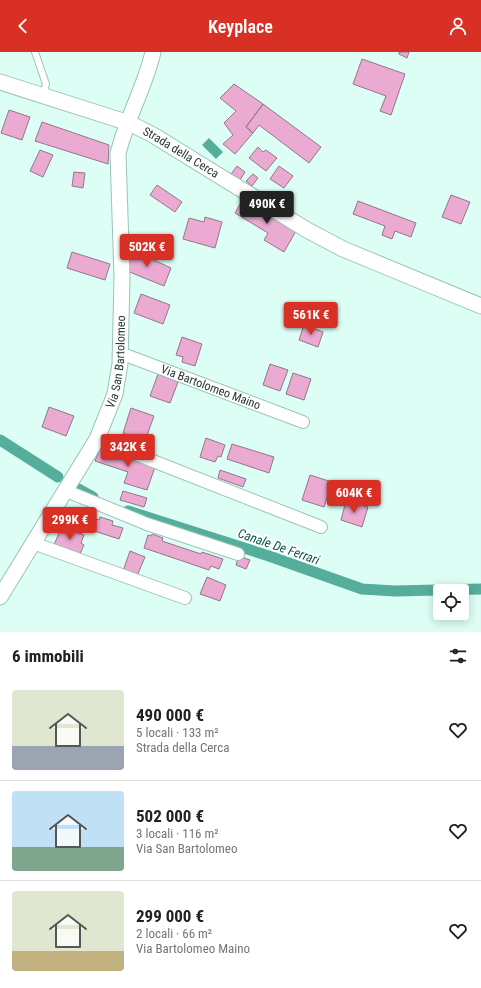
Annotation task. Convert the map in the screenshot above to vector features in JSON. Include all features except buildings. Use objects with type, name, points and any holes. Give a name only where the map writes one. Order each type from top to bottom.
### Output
[{"type":"street","name":"Via San Bartolomeo","points":[[0,597],[64,490],[97,439],[115,394],[120,353],[122,277],[118,154],[123,135],[129,123],[150,65],[153,52]]},
{"type":"street","name":"Strada della Cerca","points":[[0,82],[129,123],[153,135],[307,230],[343,249],[481,306]]},
{"type":"street","name":"Via Bartolomeo Maino","points":[[120,353],[302,422]]},
{"type":"street","points":[[97,439],[320,526]]},
{"type":"street","points":[[64,490],[147,524],[238,554]]},
{"type":"street","points":[[33,543],[185,598]]},
{"type":"lane","points":[[35,52],[46,84],[43,95]]},
{"type":"shaded area","points":[[209,138],[223,152],[216,159],[202,145]]},
{"type":"waterway","name":"Canale De Ferrari","points":[[0,440],[58,477]]},
{"type":"waterway","name":"Canale De Ferrari","points":[[75,487],[93,497]]},
{"type":"waterway","name":"Canale De Ferrari","points":[[128,511],[269,556],[362,589],[395,591],[481,589]]}]
